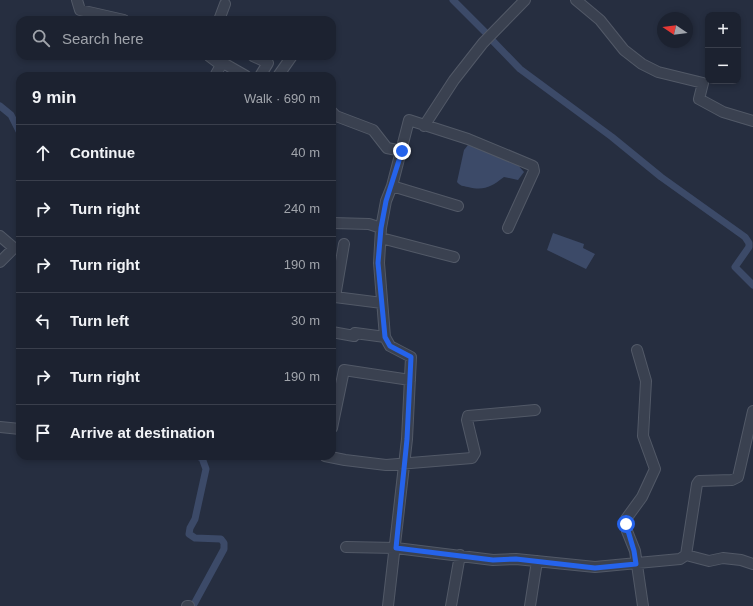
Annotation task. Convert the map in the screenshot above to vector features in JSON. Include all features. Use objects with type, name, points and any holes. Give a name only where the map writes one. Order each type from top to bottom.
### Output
[{"type":"street","points":[[77,0],[80,10],[106,16]]},
{"type":"street","points":[[424,126],[454,80],[483,43],[525,0]]},
{"type":"street","points":[[576,0],[600,20],[624,50],[642,64],[658,72],[703,83],[699,100],[723,112],[753,121]]},
{"type":"street","points":[[220,16],[225,4]]},
{"type":"street","points":[[215,60],[222,65],[225,64],[239,72]]},
{"type":"street","points":[[262,60],[268,63],[262,72]]},
{"type":"street","points":[[281,72],[289,60]]},
{"type":"street","points":[[218,72],[222,65]]},
{"type":"street","points":[[336,116],[373,130],[386,148],[402,151]]},
{"type":"street","points":[[388,606],[405,462],[411,357],[390,346],[385,337],[378,263],[381,228],[386,201],[402,151],[409,120],[468,139],[533,166],[534,171],[508,228]]},
{"type":"street","points":[[392,186],[458,206]]},
{"type":"street","points":[[336,223],[369,224],[381,228]]},
{"type":"street","points":[[0,236],[14,248],[0,262]]},
{"type":"street","points":[[381,238],[454,257]]},
{"type":"street","points":[[336,291],[344,244]]},
{"type":"street","points":[[336,297],[382,303]]},
{"type":"street","points":[[336,333],[354,336],[355,333],[385,337]]},
{"type":"street","points":[[637,350],[646,381],[643,436],[655,466],[653,476],[642,498],[626,519],[627,531],[634,551],[643,606]]},
{"type":"street","points":[[336,409],[344,370],[410,380]]},
{"type":"street","points":[[336,458],[386,465],[405,462],[472,458],[475,453],[467,420],[468,416],[535,410]]},
{"type":"street","points":[[346,547],[396,548],[493,560],[537,560],[595,568],[680,559],[686,555],[697,484],[699,481],[732,480],[738,477],[753,412]]},
{"type":"street","points":[[0,427],[16,429]]},
{"type":"street","points":[[451,606],[460,555]]},
{"type":"street","points":[[686,555],[709,561],[723,558],[741,560],[753,564]]},
{"type":"street","points":[[530,606],[537,560]]},
{"type":"water","points":[[468,145],[517,164],[524,172],[518,180],[504,177],[491,186],[479,189],[460,185],[457,182],[464,150]]},
{"type":"water","points":[[553,233],[584,244],[583,248],[595,254],[586,269],[547,250]]},
{"type":"waterway","points":[[453,0],[485,32]]},
{"type":"waterway","points":[[490,38],[520,69],[612,137],[661,177],[745,237],[749,243],[749,247],[735,267],[753,285]]},
{"type":"waterway","points":[[0,106],[11,115],[16,125]]},
{"type":"waterway","points":[[193,606],[224,549],[224,543],[221,539],[195,538],[189,534],[190,528],[195,519],[206,469],[203,460]]},
{"type":"route","points":[[402,151],[386,201],[381,228],[378,263],[385,337],[390,346],[411,357],[407,439],[396,548],[493,560],[537,560],[595,568],[636,564],[634,551],[626,524]]}]
